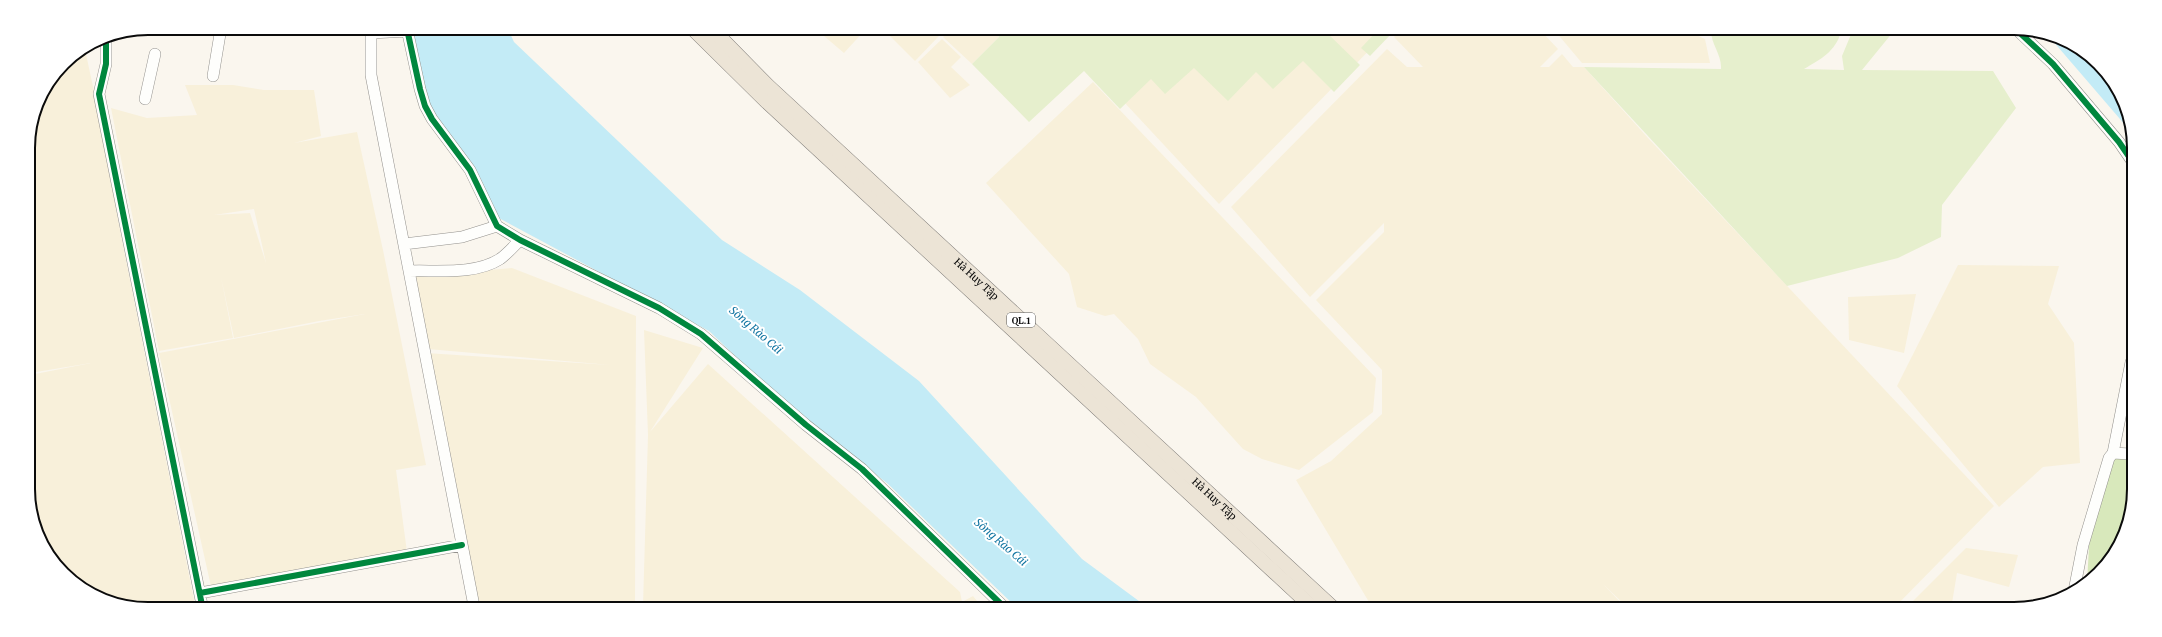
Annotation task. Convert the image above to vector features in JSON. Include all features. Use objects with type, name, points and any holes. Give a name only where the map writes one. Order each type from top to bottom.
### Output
[{"type":"main road","name":"Hà Huy Tập","points":[[699,35],[766,101],[1307,602]]},
{"type":"main road","name":"Hà Huy Tập","points":[[718,35],[774,92],[1327,602]]},
{"type":"street","points":[[213,76],[220,35]]},
{"type":"street","points":[[371,35],[371,75],[473,602]]},
{"type":"street","points":[[408,35],[425,106],[432,119],[470,170],[497,226],[520,240],[660,308],[702,334],[806,425],[862,469],[999,602]]},
{"type":"street","points":[[2024,36],[2053,64],[2119,142],[2127,154]]},
{"type":"street","points":[[103,45],[106,64],[100,94],[202,602]]},
{"type":"street","points":[[145,100],[155,54]]},
{"type":"street","points":[[404,244],[462,237],[497,226]]},
{"type":"street","points":[[409,271],[469,269],[483,266],[501,258],[520,240]]},
{"type":"street","points":[[2075,584],[2083,546],[2109,458],[2113,453],[2127,382]]},
{"type":"street","points":[[2113,453],[2127,454]]},
{"type":"street","points":[[200,593],[462,544]]},
{"type":"shaded area","points":[[825,35],[860,35],[844,53],[824,36]]},
{"type":"shaded area","points":[[889,35],[939,36],[915,61]]},
{"type":"shaded area","points":[[945,35],[997,35],[999,37],[972,64],[943,37]]},
{"type":"shaded area","points":[[1131,35],[1384,35],[1219,204],[1096,72]]},
{"type":"shaded area","points":[[1396,35],[1545,35],[1558,49],[1540,67],[1549,67],[1562,54],[1573,67],[1584,67],[1648,138],[1994,506],[1900,602],[1622,602],[1603,584],[1620,602],[1369,602],[1296,480],[1331,461],[1382,414],[1382,370],[1316,300],[1384,232],[1384,223],[1310,297],[1231,207],[1387,49],[1407,67],[1423,67],[1394,37]]},
{"type":"shaded area","points":[[1558,35],[1696,35],[1705,39],[1710,63],[1582,63]]},
{"type":"shaded area","points":[[942,39],[961,57],[951,67],[970,85],[950,98],[918,62]]},
{"type":"shaded area","points":[[85,54],[95,96],[121,235],[194,602],[134,601],[105,593],[79,579],[68,569],[54,552],[47,539],[41,525],[36,503],[35,374],[91,363],[35,372],[36,134],[39,119],[50,92],[58,79]]},
{"type":"shaded area","points":[[1093,82],[1376,378],[1373,412],[1299,470],[1262,459],[1243,449],[1196,397],[1150,364],[1138,339],[1114,314],[1105,316],[1077,307],[1069,274],[986,183]]},
{"type":"shaded area","points":[[185,85],[233,85],[264,90],[314,90],[321,136],[294,143],[357,132],[383,250],[426,465],[396,470],[407,552],[212,591],[159,353],[365,314],[319,321],[234,338],[221,277],[233,338],[159,351],[111,108],[147,118],[197,115]],"holes":[[[254,209],[266,263],[250,213],[214,215]]]},
{"type":"shaded area","points":[[1958,265],[2059,266],[2048,304],[2074,343],[2080,463],[2043,467],[1999,507],[1897,386]]},
{"type":"shaded area","points":[[512,268],[636,316],[635,602],[476,602],[426,353],[610,365],[428,349],[413,276]]},
{"type":"shaded area","points":[[1916,294],[1904,353],[1849,340],[1848,297]]},
{"type":"shaded area","points":[[644,330],[703,348],[650,432],[708,364],[960,592],[962,602],[643,602],[648,435]]},
{"type":"shaded area","points":[[1966,548],[2018,555],[2009,587],[1957,573],[1952,602],[1912,602]]},
{"type":"shaded area","points":[[973,596],[978,602],[962,602]]},
{"type":"green space","points":[[998,35],[1329,35],[1360,65],[1334,92],[1303,61],[1273,89],[1256,72],[1228,101],[1194,68],[1165,94],[1151,79],[1120,109],[1084,71],[1029,122],[972,64],[999,37]]},
{"type":"green space","points":[[1373,35],[1390,35],[1370,56],[1361,48]]},
{"type":"green space","points":[[1840,35],[1835,45],[1827,54],[1804,69],[1844,70],[1842,56],[1851,35],[1891,35],[1862,70],[1993,71],[2016,108],[1942,205],[1941,237],[1898,258],[1787,286],[1584,67],[1721,69],[1720,59],[1711,36]]},
{"type":"green space","points":[[2126,259],[2127,444],[2126,444]]},
{"type":"green space","points":[[2106,452],[2127,456],[2127,489],[2123,518],[2108,552],[2087,574],[2089,546]]},
{"type":"water","name":"Sông Rào Cái","points":[[412,35],[511,35],[514,42],[722,240],[800,290],[919,381],[1082,559],[1140,602],[1011,602],[888,484],[778,397],[709,331],[497,217],[431,109]]},
{"type":"water","points":[[2055,43],[2077,54],[2099,74],[2108,85],[2115,98],[2125,124]]},
{"type":"cycle path","points":[[408,35],[425,106],[432,119],[470,170],[497,226],[520,240],[659,308],[701,334],[806,425],[862,469],[999,602]]},
{"type":"cycle path","points":[[2023,36],[2053,64],[2119,142],[2127,154]]},
{"type":"cycle path","points":[[106,44],[106,64],[99,94],[201,602]]},
{"type":"cycle path","points":[[200,593],[462,545]]}]
